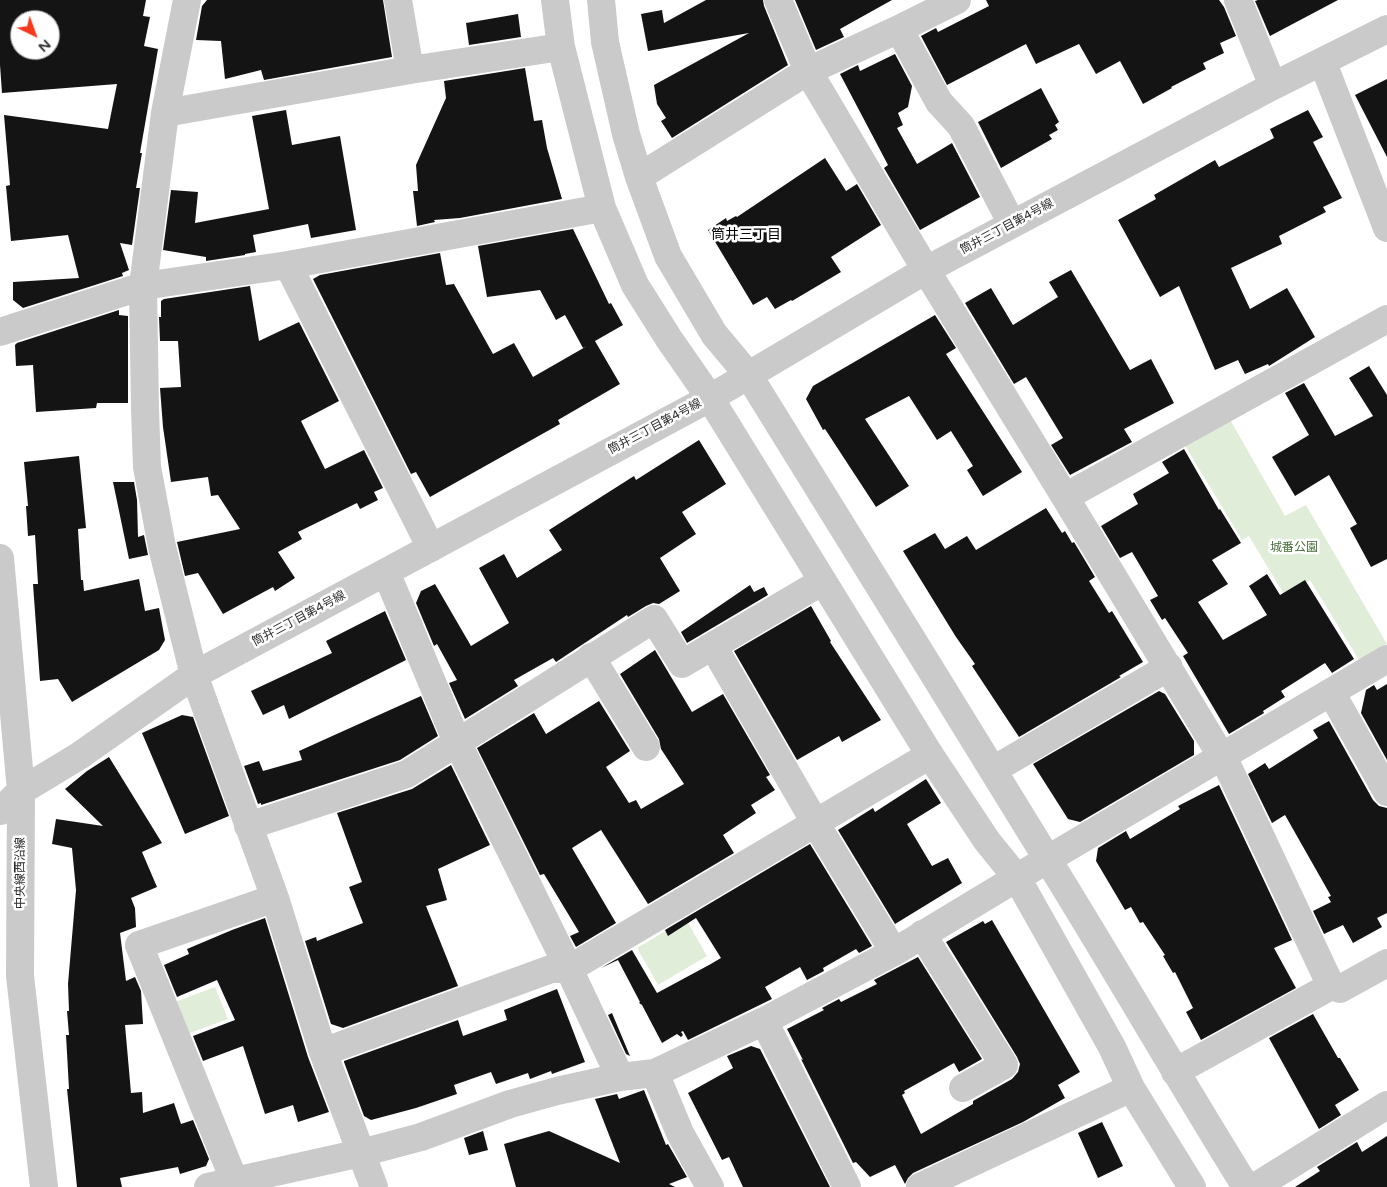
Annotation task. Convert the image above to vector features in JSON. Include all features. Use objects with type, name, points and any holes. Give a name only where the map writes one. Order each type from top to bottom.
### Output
[{"type":"street","points":[[187,0],[165,113],[143,286],[148,467],[162,547],[194,676],[275,898],[323,1052],[374,1187]]},
{"type":"street","points":[[398,0],[410,70]]},
{"type":"street","points":[[555,0],[561,47],[602,208],[635,285],[669,339],[710,398],[930,755],[987,842],[1017,878],[1112,1047],[1131,1088],[1192,1187]]},
{"type":"street","points":[[601,0],[605,42],[626,134],[639,177],[668,256],[714,334],[749,376],[1048,859],[1246,1187]]},
{"type":"street","points":[[778,0],[808,71],[926,270],[1169,667],[1228,767],[1331,986],[1340,989],[1387,963]]},
{"type":"street","points":[[639,177],[808,71],[957,0]]},
{"type":"street","points":[[1238,0],[1273,86]]},
{"type":"street","points":[[899,29],[939,102],[961,126],[1012,224]]},
{"type":"street","name":"筒井三丁目第4号線","points":[[0,811],[21,791],[79,756],[194,676],[710,398],[926,270],[1273,86],[1387,29]]},
{"type":"street","points":[[165,113],[410,70],[561,47]]},
{"type":"street","points":[[1322,62],[1387,228]]},
{"type":"street","points":[[0,332],[143,286],[288,265],[602,208]]},
{"type":"street","points":[[288,265],[431,548]]},
{"type":"street","points":[[1065,497],[1387,319]]},
{"type":"street","name":"中央線西沿線","points":[[0,558],[21,791],[20,976],[44,1187]]},
{"type":"street","points":[[386,572],[457,742],[620,1077]]},
{"type":"street","points":[[248,826],[407,774],[590,657],[654,619],[682,664],[823,581]]},
{"type":"street","points":[[713,646],[816,824],[894,952]]},
{"type":"street","points":[[590,657],[646,747]]},
{"type":"street","points":[[275,898],[139,945],[221,1184],[361,1153],[421,1137],[510,1104],[557,1091],[620,1077],[655,1073],[764,1020],[894,952],[1387,659]]},
{"type":"street","points":[[993,770],[1169,667]]},
{"type":"street","points":[[1331,692],[1387,792]]},
{"type":"street","points":[[323,1052],[551,969],[569,969],[930,755]]},
{"type":"street","points":[[922,934],[1004,1065],[962,1088]]},
{"type":"street","points":[[1175,1072],[1331,986]]},
{"type":"street","points":[[764,1020],[847,1187]]},
{"type":"street","points":[[655,1073],[680,1133],[710,1187]]},
{"type":"street","points":[[920,1187],[1131,1088]]},
{"type":"street","points":[[1255,1187],[1387,1105]]},
{"type":"green space","name":"城番公園","points":[[1229,418],[1285,516],[1306,505],[1387,644],[1359,660],[1310,580],[1285,596],[1249,536],[1242,540],[1184,444]]},
{"type":"green space","points":[[686,919],[707,956],[658,985],[637,948]]},
{"type":"green space","points":[[215,987],[228,1019],[179,1037],[167,1005]]},
{"type":"building","points":[[0,0],[146,0],[143,16],[150,17],[144,46],[158,49],[140,153],[142,153],[136,188],[140,188],[132,245],[120,243],[129,270],[122,273],[123,276],[23,308],[13,300],[13,282],[79,278],[68,235],[11,241],[6,186],[10,185],[4,115],[108,129],[117,84],[2,93]]},
{"type":"building","points":[[207,0],[383,0],[392,57],[264,80],[261,70],[225,79],[221,41],[196,40],[202,6]]},
{"type":"building","points":[[706,0],[763,0],[788,65],[672,138],[661,121],[666,118],[657,104],[654,85],[749,33],[648,51],[641,14],[662,10],[664,23]]},
{"type":"building","points":[[795,0],[892,0],[840,29],[844,37],[816,50]]},
{"type":"building","points":[[986,0],[1219,0],[1224,7],[1236,36],[1220,43],[1224,53],[1203,63],[1206,69],[1143,104],[1120,61],[1096,74],[1079,44],[1036,64],[1026,44],[947,85],[921,36],[936,28],[938,32],[989,6]]},
{"type":"building","points":[[1338,0],[1270,36],[1255,1]]},
{"type":"building","points":[[518,14],[521,37],[469,45],[466,23]]},
{"type":"building","points":[[895,54],[912,86],[908,107],[898,113],[903,125],[897,128],[917,164],[952,143],[980,197],[920,230],[884,168],[888,165],[840,74],[858,65],[860,71]]},
{"type":"building","points":[[525,68],[534,121],[542,120],[547,148],[562,199],[460,218],[434,220],[435,222],[417,226],[413,191],[418,191],[416,165],[446,98],[444,81]]},
{"type":"building","points":[[1387,79],[1387,157],[1355,95]]},
{"type":"building","points":[[1041,88],[1059,122],[1055,125],[1058,130],[1049,135],[1052,139],[1001,168],[978,122]]},
{"type":"building","points":[[286,110],[292,145],[340,136],[356,230],[311,238],[308,224],[253,235],[256,252],[206,261],[206,257],[163,250],[171,190],[198,192],[195,223],[269,209],[252,116]]},
{"type":"building","points":[[1308,110],[1323,137],[1313,142],[1342,198],[1323,207],[1326,212],[1279,236],[1282,244],[1231,268],[1250,309],[1287,288],[1315,337],[1269,366],[1268,364],[1245,374],[1238,360],[1215,370],[1179,286],[1160,297],[1118,220],[1156,199],[1154,195],[1215,160],[1219,167],[1274,138],[1270,129]]},
{"type":"building","points":[[825,158],[846,191],[857,184],[881,225],[831,257],[841,272],[775,309],[767,297],[753,305],[708,230],[726,218],[727,221],[737,217]]},
{"type":"building","points":[[573,229],[609,304],[611,303],[623,325],[595,341],[620,384],[558,420],[560,424],[430,497],[416,472],[411,474],[313,279],[320,275],[440,253],[446,285],[454,284],[493,354],[514,343],[533,377],[587,346],[583,348],[565,315],[556,320],[540,290],[487,297],[478,246]]},
{"type":"building","points":[[1071,270],[1130,370],[1151,359],[1174,403],[1124,429],[1132,442],[1070,475],[1051,445],[1063,438],[1026,377],[1014,384],[965,303],[991,288],[1013,325],[1058,297],[1049,282]]},
{"type":"building","points":[[250,286],[259,341],[299,322],[339,401],[301,421],[325,469],[364,450],[383,488],[374,492],[378,500],[360,509],[357,503],[298,532],[302,539],[278,552],[295,578],[275,591],[273,587],[223,614],[198,573],[185,576],[177,542],[240,529],[218,495],[211,496],[208,477],[171,482],[163,427],[160,388],[181,387],[178,341],[160,341],[159,317],[161,317],[161,301],[164,299]]},
{"type":"building","points":[[119,310],[119,315],[128,316],[128,403],[97,403],[96,408],[36,412],[33,365],[16,366],[15,345]]},
{"type":"building","points":[[935,315],[956,348],[946,354],[1022,472],[983,496],[967,470],[973,466],[951,431],[937,440],[909,396],[865,419],[909,486],[876,507],[825,429],[823,430],[806,399],[813,386]]},
{"type":"building","points":[[1369,366],[1387,395],[1387,559],[1371,567],[1350,528],[1357,524],[1329,475],[1295,496],[1272,457],[1309,435],[1285,393],[1304,383],[1335,436],[1373,416],[1349,378]]},
{"type":"building","points":[[699,440],[726,484],[682,512],[696,534],[660,558],[680,591],[659,604],[653,603],[628,617],[627,615],[556,662],[553,658],[514,680],[518,686],[465,719],[449,683],[457,680],[437,644],[434,646],[416,603],[421,591],[435,584],[471,646],[509,623],[479,568],[504,554],[517,578],[562,550],[549,530],[634,476],[636,480]]},
{"type":"building","points":[[1184,449],[1219,510],[1241,543],[1212,560],[1228,584],[1198,602],[1223,640],[1267,615],[1249,586],[1267,574],[1280,595],[1305,580],[1354,659],[1332,673],[1325,663],[1281,691],[1285,697],[1263,711],[1264,713],[1229,734],[1183,656],[1188,653],[1165,618],[1162,620],[1150,600],[1158,596],[1132,552],[1120,558],[1101,526],[1138,504],[1133,494],[1169,473],[1162,462]]},
{"type":"building","points":[[79,456],[86,528],[78,529],[81,580],[83,580],[84,591],[139,579],[145,611],[159,608],[165,640],[159,650],[72,702],[58,679],[40,681],[33,584],[38,584],[35,535],[28,536],[26,506],[28,506],[24,462]]},
{"type":"building","points":[[113,482],[134,482],[137,500],[138,537],[144,535],[148,555],[129,559]]},
{"type":"building","points":[[1046,508],[1062,533],[1065,531],[1072,543],[1074,542],[1095,577],[1089,581],[1109,613],[1112,611],[1143,662],[1019,737],[972,666],[975,664],[956,637],[903,551],[935,533],[945,549],[967,536],[976,550]]},
{"type":"building","points":[[750,585],[754,592],[764,587],[768,595],[687,643],[681,632]]},
{"type":"building","points":[[811,606],[830,642],[881,720],[842,742],[839,736],[797,760],[734,651]]},
{"type":"building","points":[[385,611],[406,660],[289,719],[284,705],[263,715],[251,691],[332,653],[326,641]]},
{"type":"building","points":[[655,650],[692,712],[723,694],[770,775],[766,777],[775,790],[751,805],[756,813],[723,835],[734,853],[648,904],[601,830],[572,848],[616,923],[576,947],[570,936],[579,932],[544,874],[540,875],[477,748],[534,713],[546,734],[599,701],[630,751],[606,767],[629,803],[636,800],[641,809],[684,784],[661,749],[659,739],[620,674]]},
{"type":"building","points":[[1387,684],[1387,760],[1361,713],[1366,690],[1374,685],[1377,690]]},
{"type":"building","points":[[1159,691],[1165,694],[1194,741],[1194,755],[1080,822],[1068,819],[1033,764]]},
{"type":"building","points":[[421,696],[438,736],[400,760],[261,805],[261,803],[258,804],[244,766],[259,761],[263,771],[302,760],[299,751]]},
{"type":"building","points":[[182,715],[193,717],[229,816],[185,834],[142,733]]},
{"type":"building","points":[[1329,721],[1373,800],[1379,806],[1387,808],[1387,913],[1377,918],[1382,927],[1353,943],[1343,925],[1324,934],[1313,911],[1331,902],[1328,897],[1331,896],[1285,815],[1272,823],[1248,774],[1265,763],[1269,769],[1318,738],[1313,730]]},
{"type":"building","points":[[109,757],[162,843],[142,852],[157,887],[131,898],[135,908],[136,927],[120,933],[126,981],[135,977],[141,991],[143,1024],[125,1025],[131,1093],[142,1092],[143,1113],[174,1103],[181,1124],[193,1120],[209,1159],[206,1166],[180,1174],[178,1167],[120,1178],[122,1187],[77,1187],[67,1089],[69,1089],[66,1035],[69,1035],[67,1011],[69,1011],[68,984],[76,890],[72,848],[52,844],[56,819],[103,826],[65,789],[87,771]]},
{"type":"building","points":[[451,765],[490,845],[438,869],[447,900],[426,906],[458,986],[343,1028],[331,1024],[305,941],[316,937],[317,941],[363,923],[349,887],[362,882],[337,813],[412,789]]},
{"type":"building","points":[[926,779],[941,803],[907,824],[932,866],[948,858],[962,883],[895,924],[838,830],[873,808],[875,812]]},
{"type":"building","points":[[1219,785],[1292,940],[1274,948],[1296,988],[1201,1040],[1186,1012],[1193,1008],[1175,972],[1173,973],[1163,956],[1165,955],[1143,922],[1140,923],[1131,907],[1125,910],[1096,861],[1098,848],[1126,831],[1130,839],[1180,809],[1178,806]]},
{"type":"building","points":[[810,844],[872,946],[859,953],[856,949],[823,968],[824,971],[807,980],[800,967],[765,987],[772,999],[688,1040],[683,1031],[681,1032],[683,1035],[681,1037],[677,1034],[662,1043],[642,1005],[639,1003],[618,960],[601,968],[632,950],[657,993],[721,958],[696,918],[668,936],[665,930]]},
{"type":"building","points":[[265,918],[308,1057],[329,1112],[298,1122],[293,1105],[265,1114],[243,1046],[203,1061],[193,1036],[235,1020],[217,980],[177,997],[164,965],[189,954],[187,949]]},
{"type":"building","points":[[992,920],[1080,1072],[1058,1085],[1065,1098],[1023,1122],[913,1173],[905,1184],[895,1165],[870,1177],[856,1162],[853,1163],[787,1029],[824,1010],[822,1008],[839,999],[841,1002],[877,984],[874,980],[918,957],[982,1059],[959,1072],[954,1063],[904,1091],[905,1093],[902,1095],[921,1134],[973,1104],[973,1101],[1012,1079],[1018,1072],[1020,1064],[1017,1057],[946,942],[983,921],[985,924]]},
{"type":"building","points":[[557,989],[585,1062],[552,1074],[551,1071],[530,1079],[528,1073],[496,1084],[491,1072],[454,1085],[457,1094],[416,1108],[371,1120],[364,1116],[344,1061],[458,1020],[463,1036],[507,1020],[504,1010]]},
{"type":"building","points":[[612,1013],[630,1056],[626,1054],[608,1015]]},
{"type":"building","points":[[1313,1014],[1359,1090],[1335,1105],[1341,1115],[1319,1129],[1269,1038]]},
{"type":"building","points":[[751,1046],[760,1049],[830,1187],[743,1187],[729,1157],[722,1160],[688,1093],[733,1068],[727,1056]]},
{"type":"building","points":[[644,1090],[666,1145],[668,1144],[687,1177],[669,1184],[675,1187],[516,1187],[504,1144],[549,1131],[620,1163],[595,1099],[617,1094],[619,1099]]},
{"type":"building","points":[[1102,1122],[1123,1166],[1098,1178],[1078,1133]]},
{"type":"building","points":[[483,1131],[488,1150],[469,1155],[464,1138]]},
{"type":"building","points":[[1387,1136],[1387,1187],[1295,1187],[1320,1171],[1317,1167],[1357,1142],[1362,1152]]},
{"type":"district","name":"筒井三丁目","points":[[746,235]]}]
